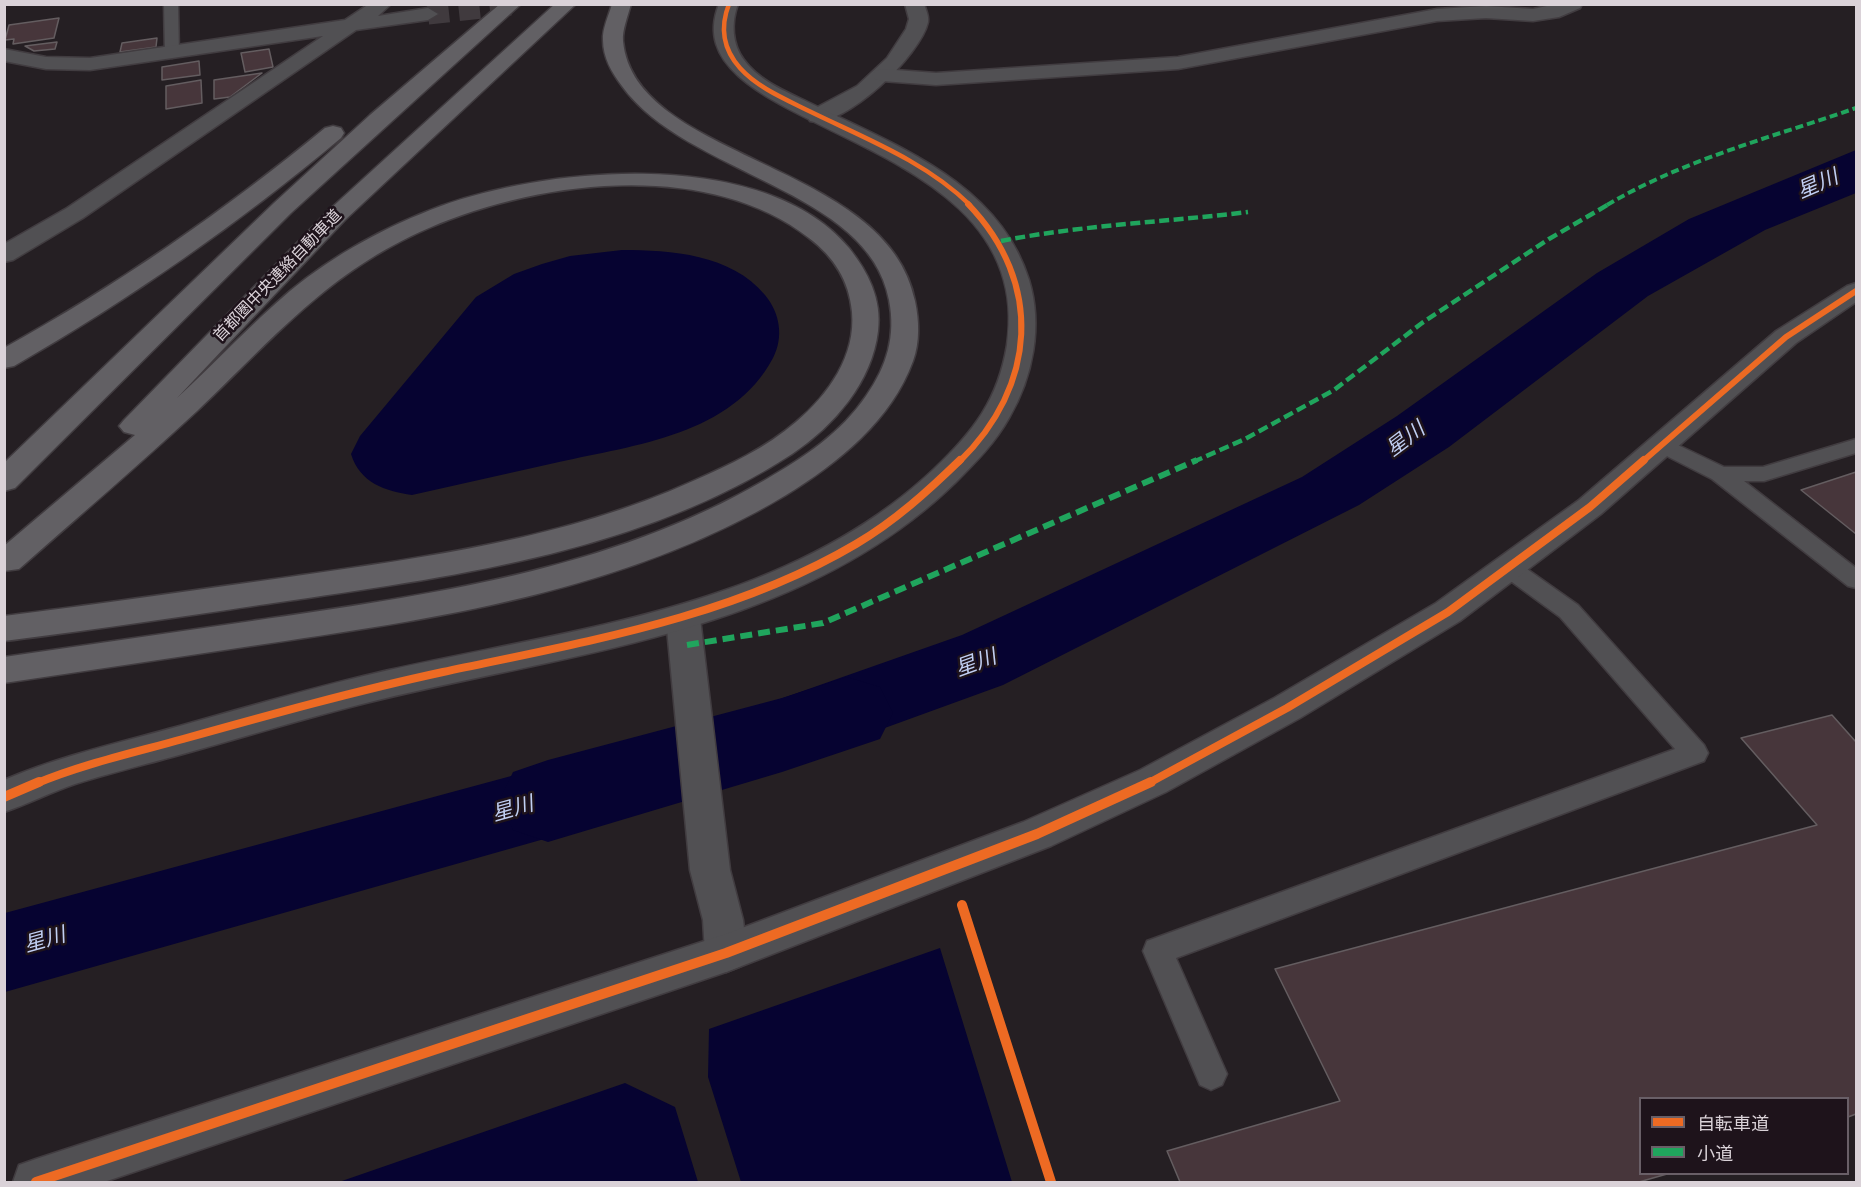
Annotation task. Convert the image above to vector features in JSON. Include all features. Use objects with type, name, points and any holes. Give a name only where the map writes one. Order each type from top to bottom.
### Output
[{"type":"highway","points":[[4,482],[137,348],[267,223],[512,4]]},
{"type":"highway","name":"首都圏中央連絡自動車道","points":[[6,563],[223,331],[337,215],[567,4]]},
{"type":"highway","points":[[4,670],[354,619],[543,580],[630,554],[707,526],[766,496],[814,464],[849,435],[875,404],[903,350],[904,302],[894,274],[876,244],[841,215],[689,134],[654,110],[628,85],[615,60],[613,44],[618,12],[622,4]]},
{"type":"highway","points":[[4,360],[98,306],[204,234],[285,174],[369,103],[436,70]]},
{"type":"highway","points":[[4,629],[459,563],[542,546],[615,525],[697,493],[749,466],[799,435],[816,420],[848,384],[862,351],[868,323],[867,301],[848,264],[820,233],[788,213],[756,200],[717,189],[645,180],[573,182],[502,194],[423,221],[348,260],[317,282],[266,326],[183,409],[6,563]]},
{"type":"street","points":[[4,255],[75,213],[382,4]]},
{"type":"street","points":[[4,797],[69,771],[374,687],[683,618],[751,596],[839,553],[901,514],[977,443],[1008,392],[1021,341],[1020,295],[1001,241],[969,203],[931,174],[765,88],[735,63],[724,39],[723,30],[723,21],[729,4]]},
{"type":"street","points":[[818,116],[864,90],[882,75],[916,28],[920,19],[914,4]]},
{"type":"street","points":[[882,75],[936,79],[1178,63],[1437,15],[1484,8],[1533,15],[1552,13],[1573,4]]},
{"type":"street","points":[[4,55],[46,63],[90,64],[172,54],[428,14]]},
{"type":"street","points":[[36,1182],[726,953],[1037,834],[1153,781],[1373,658],[1509,568],[1590,507],[1786,337],[1857,291]]},
{"type":"street","points":[[683,618],[710,870],[723,920],[726,953]]},
{"type":"lane","points":[[171,4],[172,54]]},
{"type":"lane","points":[[1661,444],[1720,474],[1857,579]]},
{"type":"lane","points":[[1720,474],[1764,474],[1857,446]]},
{"type":"lane","points":[[1211,1074],[1158,951],[1695,753],[1569,611],[1509,568]]},
{"type":"water","points":[[1856,150],[1856,193],[1765,230],[1648,296],[1449,447],[1359,505],[1003,685],[739,781],[729,717],[962,635],[1302,477],[1397,416],[1597,273],[1689,219]]},
{"type":"water","points":[[622,250],[660,251],[699,257],[735,271],[751,281],[765,295],[777,317],[779,334],[773,358],[755,384],[733,404],[707,420],[679,433],[649,442],[412,495],[383,488],[367,479],[355,464],[351,454],[360,436],[476,297],[514,274],[542,264],[570,256]]},
{"type":"water","points":[[659,736],[664,805],[5,992],[5,913]]},
{"type":"water","points":[[940,948],[1012,1182],[741,1182],[708,1077],[709,1029]]},
{"type":"water","points":[[625,1083],[675,1107],[698,1182],[339,1182]]},
{"type":"building","points":[[59,18],[54,38],[13,44],[14,39],[5,40],[9,25]]},
{"type":"building","points":[[157,38],[156,47],[120,52],[122,43]]},
{"type":"building","points":[[57,42],[55,49],[34,51],[25,46]]},
{"type":"building","points":[[269,49],[273,67],[245,72],[241,53]]},
{"type":"building","points":[[199,61],[200,75],[162,80],[162,67]]},
{"type":"building","points":[[262,73],[230,97],[214,99],[214,80]]},
{"type":"building","points":[[201,80],[202,103],[166,109],[166,86]]},
{"type":"building","points":[[1856,472],[1856,534],[1801,490]]},
{"type":"building","points":[[1832,715],[1856,742],[1856,1114],[1849,1117],[1849,1097],[1639,1097],[1639,1175],[1664,1175],[1639,1182],[1180,1182],[1167,1151],[1340,1101],[1275,969],[1817,825],[1741,738]]},
{"type":"waterway","name":"星川","points":[[548,801],[782,735],[847,713]]},
{"type":"tunnel","points":[[428,14],[520,4]]},
{"type":"marked path","points":[[687,645],[823,623],[1245,439],[1334,390],[1422,323],[1549,239],[1634,189],[1701,161],[1856,108]]},
{"type":"marked path","points":[[1001,241],[1057,230],[1168,222],[1248,212]]},
{"type":"cycle path","points":[[4,797],[86,766],[325,700],[644,627],[718,605],[789,578],[856,544],[919,500],[975,446],[994,419],[1009,389],[1021,341],[1021,304],[1018,285],[1004,249],[994,233],[968,203],[919,166],[770,91],[745,73],[729,52],[724,36],[724,20],[729,4]]},
{"type":"cycle path","points":[[36,1182],[726,953],[1037,834],[1153,781],[1287,708],[1448,612],[1590,507],[1786,337],[1856,291]]},
{"type":"cycle path","points":[[962,905],[1051,1182]]}]
